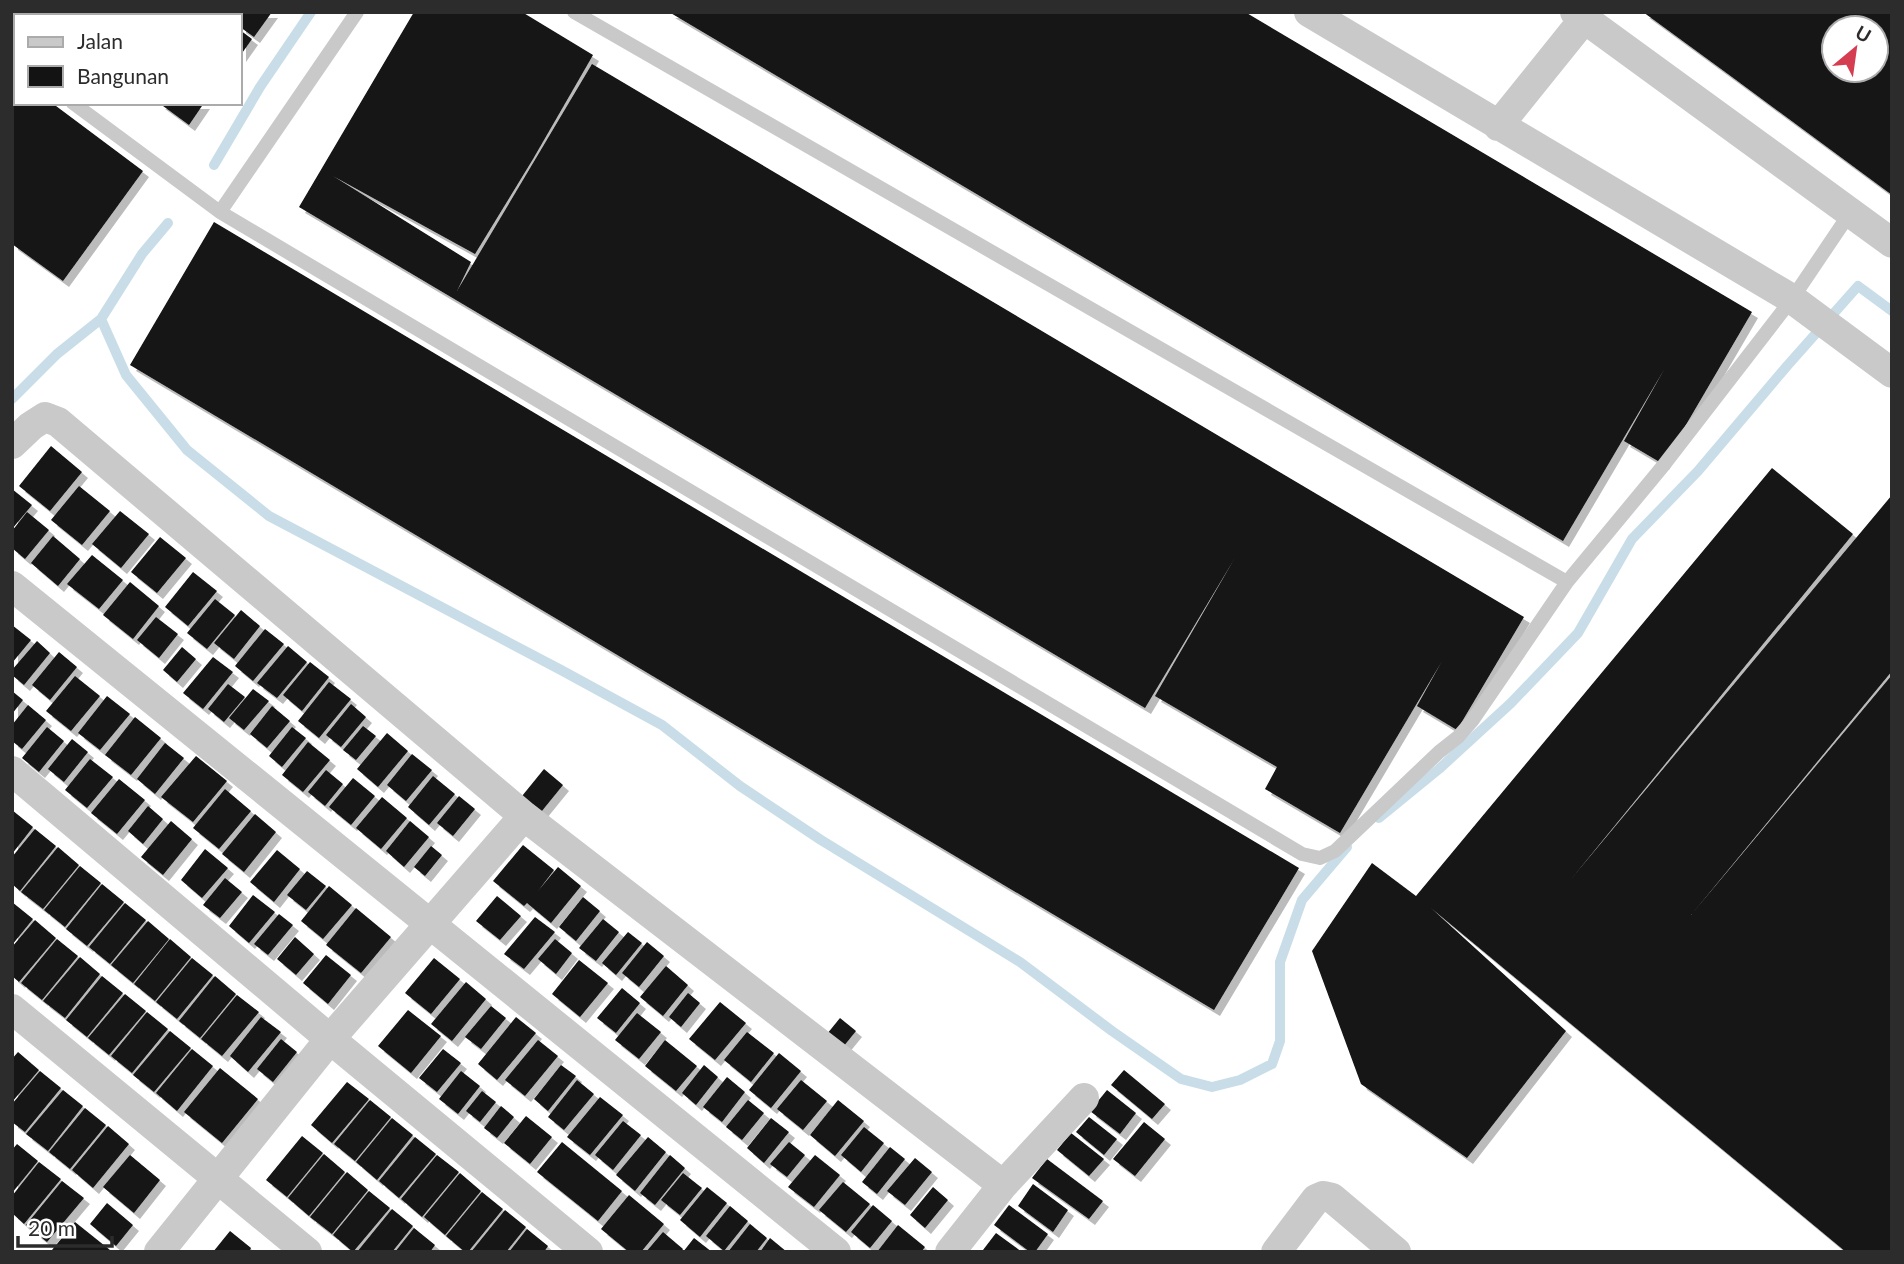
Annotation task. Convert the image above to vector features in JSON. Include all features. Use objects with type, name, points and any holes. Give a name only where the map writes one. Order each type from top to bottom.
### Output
[{"type":"street","points":[[1309,12],[1801,306],[1892,373]]},
{"type":"street","points":[[1498,126],[1580,16],[1892,243]]},
{"type":"street","points":[[12,444],[30,426],[45,417],[58,422],[524,816],[1003,1185]]},
{"type":"street","points":[[12,586],[836,1252]]},
{"type":"street","points":[[12,771],[588,1252]]},
{"type":"street","points":[[159,1252],[330,1039],[524,816]]},
{"type":"street","points":[[12,1009],[307,1252]]},
{"type":"street","points":[[950,1252],[1003,1185],[1084,1098]]},
{"type":"street","points":[[1276,1252],[1316,1199],[1323,1196],[1332,1198],[1396,1252]]},
{"type":"lane","points":[[220,212],[357,12]]},
{"type":"lane","points":[[574,12],[1567,582]]},
{"type":"lane","points":[[76,105],[220,212],[1302,854],[1320,858],[1335,852],[1472,721],[1567,582],[1801,306],[1850,213]]},
{"type":"building","points":[[36,12],[218,14],[38,14]]},
{"type":"building","points":[[220,12],[272,12],[254,37],[242,28],[242,14]]},
{"type":"building","points":[[414,12],[522,12],[593,55],[475,254],[333,176],[471,262],[457,291],[592,64],[1524,617],[1457,730],[1417,706],[1442,661],[1340,833],[1265,789],[1277,767],[1155,696],[1236,556],[1145,708],[299,207]]},
{"type":"building","points":[[669,12],[1245,12],[1752,312],[1663,464],[1624,441],[1665,368],[1563,541]]},
{"type":"building","points":[[1643,12],[1892,12],[1892,195]]},
{"type":"building","points":[[242,32],[252,39],[242,53]]},
{"type":"building","points":[[12,74],[14,105],[55,105],[143,171],[63,281],[12,244]]},
{"type":"building","points":[[162,105],[203,105],[189,125]]},
{"type":"building","points":[[214,222],[1299,868],[1214,1010],[130,365]]},
{"type":"building","points":[[51,446],[82,472],[50,511],[19,486]]},
{"type":"building","points":[[1772,468],[1853,534],[1572,878],[1892,495],[1892,671],[1691,915],[1892,675],[1892,1252],[1846,1252],[1431,908],[1566,1031],[1467,1158],[1361,1084],[1312,951],[1372,863],[1416,896]]},
{"type":"building","points":[[79,486],[110,511],[82,545],[51,520]]},
{"type":"building","points":[[12,489],[32,505],[12,529]]},
{"type":"building","points":[[120,511],[149,534],[121,568],[92,544]]},
{"type":"building","points":[[27,512],[49,530],[25,559],[12,548],[12,531]]},
{"type":"building","points":[[53,536],[80,559],[58,586],[31,563]]},
{"type":"building","points":[[160,537],[186,558],[157,593],[131,572]]},
{"type":"building","points":[[92,555],[123,580],[99,609],[67,584]]},
{"type":"building","points":[[193,572],[217,591],[188,626],[165,607]]},
{"type":"building","points":[[130,582],[159,606],[133,639],[103,615]]},
{"type":"building","points":[[215,599],[235,615],[207,649],[187,633]]},
{"type":"building","points":[[241,610],[260,626],[234,659],[214,643]]},
{"type":"building","points":[[156,617],[178,634],[159,658],[137,640]]},
{"type":"building","points":[[12,625],[31,640],[12,663]]},
{"type":"building","points":[[265,629],[284,644],[253,681],[235,666]]},
{"type":"building","points":[[37,641],[50,653],[24,685],[12,675],[12,670]]},
{"type":"building","points":[[288,646],[307,662],[277,698],[257,683]]},
{"type":"building","points":[[182,647],[196,659],[177,682],[163,670]]},
{"type":"building","points":[[59,652],[77,667],[50,700],[32,685]]},
{"type":"building","points":[[213,657],[233,672],[203,709],[183,693]]},
{"type":"building","points":[[310,662],[329,677],[302,711],[283,695]]},
{"type":"building","points":[[75,676],[100,696],[71,731],[46,711]]},
{"type":"building","points":[[329,682],[351,699],[319,738],[298,721]]},
{"type":"building","points":[[228,684],[245,697],[224,722],[208,709]]},
{"type":"building","points":[[253,689],[269,701],[244,730],[229,718]]},
{"type":"building","points":[[12,691],[23,700],[12,714]]},
{"type":"building","points":[[107,696],[130,714],[100,750],[78,733]]},
{"type":"building","points":[[351,704],[366,717],[341,747],[326,735]]},
{"type":"building","points":[[28,705],[46,720],[22,749],[12,741],[12,725]]},
{"type":"building","points":[[272,706],[290,721],[267,748],[250,734]]},
{"type":"building","points":[[135,717],[161,738],[131,775],[105,755]]},
{"type":"building","points":[[363,726],[376,736],[356,760],[343,750]]},
{"type":"building","points":[[47,727],[64,741],[39,772],[22,758]]},
{"type":"building","points":[[292,727],[306,738],[282,767],[269,756]]},
{"type":"building","points":[[387,733],[408,751],[378,787],[357,769]]},
{"type":"building","points":[[72,739],[88,752],[64,782],[48,769]]},
{"type":"building","points":[[308,742],[330,760],[303,792],[282,775]]},
{"type":"building","points":[[165,743],[184,758],[155,794],[137,779]]},
{"type":"building","points":[[412,754],[432,770],[406,801],[387,785]]},
{"type":"building","points":[[196,756],[227,781],[193,822],[161,797]]},
{"type":"building","points":[[90,759],[113,777],[87,808],[65,790]]},
{"type":"building","points":[[544,769],[563,785],[537,817],[518,801]]},
{"type":"building","points":[[326,770],[343,784],[325,806],[308,792]]},
{"type":"building","points":[[433,776],[455,794],[429,825],[408,807]]},
{"type":"building","points":[[353,778],[375,796],[351,825],[329,807]]},
{"type":"building","points":[[119,779],[145,800],[117,834],[91,813]]},
{"type":"building","points":[[225,789],[251,811],[219,849],[193,828]]},
{"type":"building","points":[[459,796],[475,809],[453,836],[437,823]]},
{"type":"building","points":[[382,797],[407,818],[381,849],[356,828]]},
{"type":"building","points":[[148,806],[163,819],[143,844],[128,831]]},
{"type":"building","points":[[12,810],[33,827],[12,854]]},
{"type":"building","points":[[255,814],[276,832],[244,872],[222,854]]},
{"type":"building","points":[[171,821],[192,839],[163,875],[141,857]]},
{"type":"building","points":[[410,821],[429,837],[404,867],[386,851]]},
{"type":"building","points":[[35,829],[56,846],[20,891],[12,884],[12,857]]},
{"type":"building","points":[[523,845],[554,870],[538,891],[558,867],[581,886],[551,923],[527,903],[524,906],[493,881]]},
{"type":"building","points":[[431,846],[442,855],[425,876],[414,867]]},
{"type":"building","points":[[58,847],[79,865],[43,909],[21,892]]},
{"type":"building","points":[[205,849],[228,868],[202,898],[181,880]]},
{"type":"building","points":[[277,850],[300,869],[274,902],[250,882]]},
{"type":"building","points":[[80,866],[101,883],[65,927],[44,910]]},
{"type":"building","points":[[307,871],[326,886],[306,910],[287,895]]},
{"type":"building","points":[[225,878],[242,892],[220,918],[203,905]]},
{"type":"building","points":[[102,884],[124,902],[87,946],[66,929]]},
{"type":"building","points":[[329,886],[352,905],[323,939],[301,921]]},
{"type":"building","points":[[253,895],[275,912],[249,943],[229,926]]},
{"type":"building","points":[[497,896],[521,916],[500,940],[476,921]]},
{"type":"building","points":[[583,897],[600,911],[576,941],[559,927]]},
{"type":"building","points":[[12,902],[33,919],[12,945]]},
{"type":"building","points":[[125,903],[146,920],[110,964],[89,947]]},
{"type":"building","points":[[356,908],[391,937],[361,973],[326,945]]},
{"type":"building","points":[[279,914],[293,925],[268,955],[254,944]]},
{"type":"building","points":[[535,917],[555,932],[524,969],[504,954]]},
{"type":"building","points":[[603,919],[619,932],[596,961],[579,948]]},
{"type":"building","points":[[35,920],[56,938],[19,982],[12,976],[12,947]]},
{"type":"building","points":[[148,921],[169,939],[133,983],[111,965]]},
{"type":"building","points":[[628,932],[642,943],[616,975],[602,963]]},
{"type":"building","points":[[295,937],[314,954],[296,975],[277,959]]},
{"type":"building","points":[[57,939],[78,956],[42,1000],[21,983]]},
{"type":"building","points":[[170,939],[191,957],[155,1001],[134,984]]},
{"type":"building","points":[[555,939],[572,953],[556,974],[538,959]]},
{"type":"building","points":[[647,942],[664,956],[639,987],[622,973]]},
{"type":"building","points":[[326,955],[351,975],[328,1004],[303,983]]},
{"type":"building","points":[[80,957],[100,974],[65,1018],[43,1001]]},
{"type":"building","points":[[192,958],[213,975],[177,1019],[156,1002]]},
{"type":"building","points":[[434,958],[460,979],[431,1014],[405,993]]},
{"type":"building","points":[[579,960],[608,983],[580,1017],[552,994]]},
{"type":"building","points":[[666,966],[688,985],[663,1016],[640,997]]},
{"type":"building","points":[[102,976],[123,993],[87,1037],[66,1020]]},
{"type":"building","points":[[215,976],[236,994],[200,1038],[179,1021]]},
{"type":"building","points":[[466,982],[486,999],[452,1041],[431,1024]]},
{"type":"building","points":[[622,988],[640,1003],[616,1033],[597,1018]]},
{"type":"building","points":[[688,993],[700,1003],[681,1027],[669,1017]]},
{"type":"building","points":[[125,994],[146,1011],[109,1055],[88,1038]]},
{"type":"building","points":[[237,995],[259,1012],[222,1056],[201,1039]]},
{"type":"building","points":[[720,1002],[746,1023],[715,1060],[689,1039]]},
{"type":"building","points":[[491,1006],[506,1018],[481,1049],[465,1037]]},
{"type":"building","points":[[408,1010],[441,1036],[411,1073],[378,1046]]},
{"type":"building","points":[[147,1012],[168,1029],[132,1073],[111,1056]]},
{"type":"building","points":[[637,1013],[661,1032],[639,1059],[615,1040]]},
{"type":"building","points":[[261,1017],[281,1032],[248,1072],[230,1056]]},
{"type":"building","points":[[516,1017],[536,1033],[497,1080],[478,1064]]},
{"type":"building","points":[[840,1018],[856,1031],[843,1047],[827,1034]]},
{"type":"building","points":[[170,1031],[191,1048],[154,1092],[133,1075]]},
{"type":"building","points":[[747,1032],[774,1053],[751,1082],[724,1060]]},
{"type":"building","points":[[281,1039],[297,1052],[273,1082],[257,1069]]},
{"type":"building","points":[[538,1040],[558,1056],[525,1096],[505,1080]]},
{"type":"building","points":[[665,1040],[697,1066],[676,1091],[645,1066]]},
{"type":"building","points":[[192,1049],[213,1066],[177,1111],[156,1093]]},
{"type":"building","points":[[443,1049],[461,1063],[437,1092],[419,1078]]},
{"type":"building","points":[[18,1052],[39,1070],[12,1102],[12,1059]]},
{"type":"building","points":[[779,1053],[801,1071],[771,1108],[749,1090]]},
{"type":"building","points":[[561,1065],[576,1076],[548,1111],[534,1099]]},
{"type":"building","points":[[704,1065],[718,1077],[696,1105],[682,1093]]},
{"type":"building","points":[[220,1068],[258,1099],[222,1143],[184,1112]]},
{"type":"building","points":[[1124,1070],[1165,1104],[1152,1119],[1111,1085]]},
{"type":"building","points":[[40,1071],[61,1088],[25,1132],[12,1122],[12,1104]]},
{"type":"building","points":[[461,1071],[480,1086],[458,1114],[439,1099]]},
{"type":"building","points":[[727,1077],[745,1092],[722,1122],[703,1107]]},
{"type":"building","points":[[577,1080],[594,1094],[564,1130],[548,1117]]},
{"type":"building","points":[[801,1080],[827,1101],[803,1130],[777,1109]]},
{"type":"building","points":[[347,1082],[369,1099],[332,1143],[311,1125]]},
{"type":"building","points":[[63,1090],[83,1106],[48,1151],[26,1134]]},
{"type":"building","points":[[1107,1090],[1136,1113],[1120,1134],[1090,1111]]},
{"type":"building","points":[[482,1091],[496,1102],[480,1122],[466,1111]]},
{"type":"building","points":[[600,1097],[623,1115],[590,1155],[567,1137]]},
{"type":"building","points":[[370,1100],[391,1117],[355,1161],[334,1144]]},
{"type":"building","points":[[748,1100],[764,1113],[742,1140],[726,1127]]},
{"type":"building","points":[[838,1100],[864,1121],[835,1156],[810,1135]]},
{"type":"building","points":[[501,1106],[514,1117],[497,1138],[484,1128]]},
{"type":"building","points":[[85,1108],[106,1125],[70,1169],[49,1152]]},
{"type":"building","points":[[526,1116],[552,1137],[530,1164],[504,1143]]},
{"type":"building","points":[[1089,1117],[1117,1139],[1104,1155],[1076,1132]]},
{"type":"building","points":[[392,1118],[413,1135],[377,1180],[356,1162]]},
{"type":"building","points":[[771,1118],[789,1132],[764,1163],[747,1148]]},
{"type":"building","points":[[623,1121],[641,1135],[613,1170],[595,1155]]},
{"type":"building","points":[[1144,1122],[1165,1139],[1135,1176],[1113,1159]]},
{"type":"building","points":[[108,1126],[129,1144],[93,1188],[72,1170]]},
{"type":"building","points":[[864,1127],[884,1143],[861,1172],[841,1155]]},
{"type":"building","points":[[1071,1133],[1104,1159],[1089,1176],[1057,1150]]},
{"type":"building","points":[[302,1136],[323,1153],[287,1197],[266,1180]]},
{"type":"building","points":[[415,1137],[436,1154],[399,1198],[379,1181]]},
{"type":"building","points":[[648,1137],[666,1152],[635,1191],[616,1175]]},
{"type":"building","points":[[562,1142],[622,1191],[598,1221],[537,1172]]},
{"type":"building","points":[[789,1142],[805,1155],[787,1177],[770,1164]]},
{"type":"building","points":[[17,1144],[38,1161],[12,1193],[12,1150]]},
{"type":"building","points":[[890,1147],[905,1159],[877,1194],[862,1182]]},
{"type":"building","points":[[324,1154],[345,1172],[309,1216],[288,1198]]},
{"type":"building","points":[[130,1155],[160,1180],[134,1213],[103,1187]]},
{"type":"building","points":[[437,1155],[459,1172],[422,1217],[401,1199]]},
{"type":"building","points":[[670,1155],[685,1168],[655,1205],[640,1193]]},
{"type":"building","points":[[815,1155],[840,1175],[814,1207],[788,1187]]},
{"type":"building","points":[[915,1158],[932,1172],[905,1205],[887,1191]]},
{"type":"building","points":[[1047,1159],[1103,1201],[1089,1219],[1032,1178]]},
{"type":"building","points":[[39,1162],[61,1179],[24,1224],[12,1213],[12,1196]]},
{"type":"building","points":[[347,1172],[368,1190],[332,1234],[310,1217]]},
{"type":"building","points":[[460,1173],[481,1191],[445,1235],[424,1217]]},
{"type":"building","points":[[683,1173],[702,1188],[680,1215],[661,1200]]},
{"type":"building","points":[[62,1181],[84,1198],[47,1242],[26,1225]]},
{"type":"building","points":[[843,1182],[870,1204],[846,1232],[819,1210]]},
{"type":"building","points":[[1033,1184],[1068,1210],[1053,1232],[1018,1206]]},
{"type":"building","points":[[707,1187],[727,1203],[700,1237],[680,1220]]},
{"type":"building","points":[[933,1187],[948,1200],[925,1228],[910,1215]]},
{"type":"building","points":[[369,1191],[390,1208],[353,1252],[333,1235]]},
{"type":"building","points":[[482,1192],[503,1209],[468,1252],[465,1252],[446,1236]]},
{"type":"building","points":[[629,1195],[664,1224],[641,1252],[629,1252],[601,1229]]},
{"type":"building","points":[[107,1203],[133,1225],[116,1246],[90,1224]]},
{"type":"building","points":[[873,1205],[892,1221],[870,1248],[851,1232]]},
{"type":"building","points":[[1009,1205],[1048,1234],[1035,1252],[1030,1252],[994,1225]]},
{"type":"building","points":[[730,1206],[748,1221],[724,1251],[706,1236]]},
{"type":"building","points":[[392,1209],[413,1226],[392,1252],[357,1252]]},
{"type":"building","points":[[505,1210],[526,1227],[506,1252],[471,1252]]},
{"type":"building","points":[[75,1222],[110,1250],[54,1252],[52,1250]]},
{"type":"building","points":[[750,1224],[767,1238],[756,1252],[728,1252]]},
{"type":"building","points":[[898,1225],[925,1247],[921,1252],[877,1252]]},
{"type":"building","points":[[414,1228],[435,1245],[430,1252],[395,1252]]},
{"type":"building","points":[[527,1229],[548,1246],[544,1252],[509,1252]]},
{"type":"building","points":[[230,1231],[251,1248],[249,1252],[213,1252]]},
{"type":"building","points":[[663,1232],[683,1249],[681,1252],[646,1252]]},
{"type":"building","points":[[996,1233],[1022,1252],[985,1252],[983,1250]]},
{"type":"building","points":[[694,1238],[712,1252],[683,1252]]},
{"type":"building","points":[[770,1238],[787,1252],[760,1252]]},
{"type":"waterway","points":[[214,165],[260,87],[311,12]]},
{"type":"waterway","points":[[12,399],[57,354],[101,319],[142,254],[168,223]]},
{"type":"waterway","points":[[1379,818],[1439,769],[1511,703],[1578,633],[1632,539],[1698,471],[1858,286],[1892,311]]},
{"type":"waterway","points":[[101,319],[126,375],[187,450],[269,516],[662,725],[740,786],[821,840],[1020,962],[1181,1079],[1212,1087],[1240,1080],[1272,1064],[1280,1041],[1280,962],[1302,900],[1347,847]]}]
